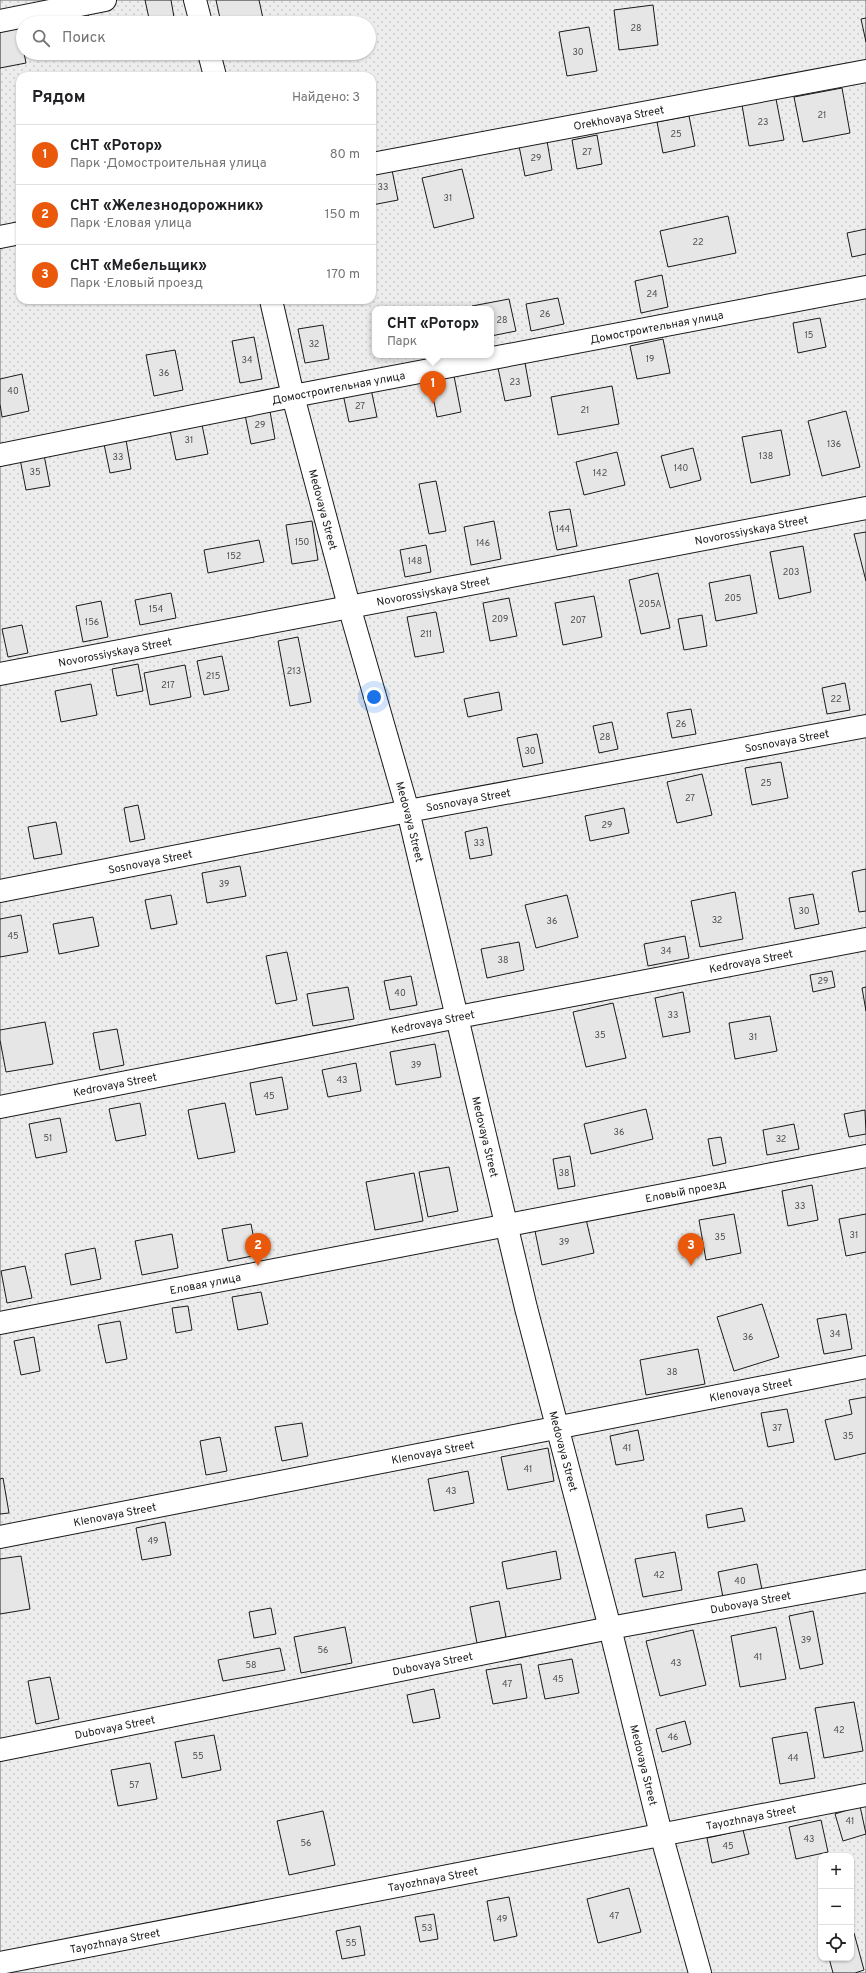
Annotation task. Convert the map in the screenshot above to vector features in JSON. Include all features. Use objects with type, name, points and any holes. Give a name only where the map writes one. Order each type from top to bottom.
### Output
[{"type":"street","points":[[25,16],[105,0]]},
{"type":"street","points":[[195,0],[199,16]]},
{"type":"street","points":[[0,21],[16,18]]},
{"type":"street","points":[[211,60],[214,72]]},
{"type":"street","name":"Orekhovaya Street","points":[[376,163],[866,71]]},
{"type":"street","points":[[0,237],[16,234]]},
{"type":"street","name":"Домостроительная улица","points":[[494,358],[866,287]]},
{"type":"street","name":"Medovaya Street","points":[[272,304],[294,396],[349,606],[408,811],[458,1017],[505,1225],[556,1429],[610,1628],[661,1834],[700,1973]]},
{"type":"street","name":"Домостроительная улица","points":[[0,456],[294,396],[493,358]]},
{"type":"street","name":"Novorossiyskaya Street","points":[[0,674],[866,508]]},
{"type":"street","name":"Sosnovaya Street","points":[[0,891],[408,811],[866,726]]},
{"type":"street","name":"Kedrovaya Street","points":[[0,1107],[866,939]]},
{"type":"street","name":"Еловый проезд","points":[[505,1225],[866,1156]]},
{"type":"street","name":"Еловая улица","points":[[0,1323],[505,1225]]},
{"type":"street","name":"Klenovaya Street","points":[[0,1537],[866,1367]]},
{"type":"street","name":"Dubovaya Street","points":[[0,1750],[610,1628],[866,1581]]},
{"type":"street","name":"Tayozhnaya Street","points":[[0,1963],[866,1795]]},
{"type":"shaded area","points":[[0,0],[866,0],[866,1973],[0,1973]]},
{"type":"building","points":[[145,0],[171,0],[174,16],[148,16]]},
{"type":"building","points":[[216,0],[259,0],[262,16],[219,16]]},
{"type":"building","points":[[653,5],[658,45],[619,50],[614,10]]},
{"type":"building","points":[[87,10],[88,16],[68,16],[68,14]]},
{"type":"building","points":[[866,18],[866,42],[861,19]]},
{"type":"building","points":[[16,24],[16,60],[25,60],[26,63],[0,68],[0,27]]},
{"type":"building","points":[[589,27],[597,71],[567,76],[559,32]]},
{"type":"building","points":[[842,88],[850,133],[803,142],[794,97]]},
{"type":"building","points":[[776,99],[784,140],[749,146],[742,105]]},
{"type":"building","points":[[689,116],[695,146],[663,153],[657,122]]},
{"type":"building","points":[[597,135],[602,164],[577,169],[572,140]]},
{"type":"building","points":[[547,141],[552,170],[525,176],[519,146]]},
{"type":"building","points":[[462,169],[474,218],[434,228],[422,178]]},
{"type":"building","points":[[392,170],[398,200],[376,204],[376,172]]},
{"type":"building","points":[[728,216],[736,253],[668,267],[660,231]]},
{"type":"building","points":[[866,229],[866,254],[852,257],[847,233]]},
{"type":"building","points":[[662,275],[668,307],[641,313],[635,281]]},
{"type":"building","points":[[558,298],[564,324],[531,331],[526,304]]},
{"type":"building","points":[[509,299],[516,331],[494,335],[494,306],[472,306]]},
{"type":"building","points":[[820,318],[826,347],[798,353],[793,323]]},
{"type":"building","points":[[323,325],[329,359],[305,363],[298,329]]},
{"type":"building","points":[[254,337],[262,379],[240,383],[232,341]]},
{"type":"building","points":[[663,339],[670,373],[637,379],[630,346]]},
{"type":"building","points":[[175,350],[183,390],[154,396],[146,355]]},
{"type":"building","points":[[525,363],[531,396],[505,401],[498,368]]},
{"type":"building","points":[[22,374],[29,411],[2,417],[0,404],[0,379]]},
{"type":"building","points":[[454,376],[461,412],[437,417],[430,381]]},
{"type":"building","points":[[612,386],[619,424],[558,435],[551,397]]},
{"type":"building","points":[[371,389],[377,417],[349,422],[343,394]]},
{"type":"building","points":[[269,406],[275,439],[251,444],[244,410]]},
{"type":"building","points":[[846,411],[860,467],[822,476],[808,421]]},
{"type":"building","points":[[201,420],[208,454],[176,460],[169,426]]},
{"type":"building","points":[[781,430],[790,475],[751,483],[742,437]]},
{"type":"building","points":[[126,440],[131,469],[110,473],[104,444]]},
{"type":"building","points":[[693,448],[701,480],[670,488],[661,456]]},
{"type":"building","points":[[617,452],[625,485],[584,495],[576,462]]},
{"type":"building","points":[[44,455],[50,486],[26,490],[20,459]]},
{"type":"building","points":[[436,481],[446,531],[429,534],[419,484]]},
{"type":"building","points":[[570,509],[577,546],[557,550],[549,512]]},
{"type":"building","points":[[312,521],[318,560],[292,564],[286,525]]},
{"type":"building","points":[[494,521],[501,559],[471,565],[464,527]]},
{"type":"building","points":[[866,532],[866,581],[854,534]]},
{"type":"building","points":[[259,540],[264,562],[208,573],[204,550]]},
{"type":"building","points":[[426,545],[431,572],[405,577],[400,550]]},
{"type":"building","points":[[803,546],[811,592],[779,599],[770,552]]},
{"type":"building","points":[[658,573],[670,628],[641,634],[629,580]]},
{"type":"building","points":[[750,575],[757,613],[716,621],[709,583]]},
{"type":"building","points":[[171,593],[176,618],[140,625],[135,600]]},
{"type":"building","points":[[594,596],[602,637],[563,645],[555,603]]},
{"type":"building","points":[[509,598],[517,636],[490,641],[483,603]]},
{"type":"building","points":[[101,601],[108,637],[83,642],[76,606]]},
{"type":"building","points":[[436,612],[444,652],[415,657],[407,617]]},
{"type":"building","points":[[702,615],[707,646],[684,650],[678,619]]},
{"type":"building","points":[[22,625],[28,653],[8,657],[2,629]]},
{"type":"building","points":[[298,637],[311,702],[290,706],[278,641]]},
{"type":"building","points":[[222,656],[229,690],[204,695],[197,661]]},
{"type":"building","points":[[138,664],[143,691],[117,696],[112,669]]},
{"type":"building","points":[[185,665],[191,697],[150,705],[144,673]]},
{"type":"building","points":[[845,683],[850,710],[827,714],[822,688]]},
{"type":"building","points":[[91,684],[97,715],[61,722],[55,691]]},
{"type":"building","points":[[499,692],[502,710],[468,717],[464,699]]},
{"type":"building","points":[[691,709],[696,734],[672,738],[667,713]]},
{"type":"building","points":[[612,722],[618,749],[599,753],[593,726]]},
{"type":"building","points":[[537,734],[543,763],[523,767],[517,738]]},
{"type":"building","points":[[781,762],[788,798],[752,805],[745,768]]},
{"type":"building","points":[[702,774],[712,815],[677,823],[667,782]]},
{"type":"building","points":[[138,805],[145,839],[130,842],[124,808]]},
{"type":"building","points":[[624,808],[629,833],[590,841],[585,816]]},
{"type":"building","points":[[56,822],[62,854],[34,859],[28,827]]},
{"type":"building","points":[[487,827],[492,855],[470,859],[465,832]]},
{"type":"building","points":[[240,866],[246,896],[207,903],[202,873]]},
{"type":"building","points":[[866,869],[866,911],[859,912],[852,872]]},
{"type":"building","points":[[735,892],[743,939],[700,947],[691,901]]},
{"type":"building","points":[[813,894],[819,924],[795,929],[789,898]]},
{"type":"building","points":[[171,895],[177,924],[151,929],[145,900]]},
{"type":"building","points":[[567,895],[578,937],[536,948],[525,905]]},
{"type":"building","points":[[21,915],[28,952],[0,957],[0,919]]},
{"type":"building","points":[[93,917],[99,946],[59,954],[53,924]]},
{"type":"building","points":[[685,936],[689,958],[648,966],[644,944]]},
{"type":"building","points":[[519,942],[524,970],[487,978],[481,949]]},
{"type":"building","points":[[287,952],[297,1000],[276,1004],[266,956]]},
{"type":"building","points":[[832,971],[835,987],[813,992],[810,975]]},
{"type":"building","points":[[411,976],[417,1005],[390,1010],[384,981]]},
{"type":"building","points":[[348,987],[354,1019],[313,1026],[307,994]]},
{"type":"building","points":[[866,987],[866,1011],[862,988]]},
{"type":"building","points":[[683,992],[690,1032],[663,1037],[655,998]]},
{"type":"building","points":[[613,1003],[626,1058],[586,1067],[573,1012]]},
{"type":"building","points":[[770,1016],[777,1051],[735,1059],[729,1023]]},
{"type":"building","points":[[45,1022],[53,1064],[6,1072],[0,1040],[0,1030]]},
{"type":"building","points":[[117,1029],[124,1065],[100,1070],[93,1033]]},
{"type":"building","points":[[435,1044],[441,1077],[396,1085],[390,1052]]},
{"type":"building","points":[[356,1063],[361,1091],[328,1097],[322,1070]]},
{"type":"building","points":[[282,1077],[288,1109],[256,1115],[250,1083]]},
{"type":"building","points":[[140,1103],[146,1135],[116,1141],[109,1109]]},
{"type":"building","points":[[225,1103],[235,1152],[198,1159],[188,1110]]},
{"type":"building","points":[[646,1109],[653,1139],[591,1154],[584,1124]]},
{"type":"building","points":[[865,1110],[866,1134],[849,1137],[844,1114]]},
{"type":"building","points":[[60,1118],[67,1152],[36,1158],[29,1124]]},
{"type":"building","points":[[794,1124],[799,1149],[767,1155],[763,1130]]},
{"type":"building","points":[[721,1137],[726,1163],[713,1166],[708,1139]]},
{"type":"building","points":[[570,1156],[575,1186],[558,1189],[553,1159]]},
{"type":"building","points":[[449,1167],[458,1211],[428,1217],[419,1172]]},
{"type":"building","points":[[414,1173],[423,1221],[375,1230],[366,1182]]},
{"type":"building","points":[[812,1185],[818,1220],[788,1226],[782,1191]]},
{"type":"building","points":[[734,1214],[741,1253],[706,1260],[699,1220]]},
{"type":"building","points":[[866,1214],[866,1252],[846,1256],[839,1219]]},
{"type":"building","points":[[586,1219],[594,1253],[542,1265],[535,1231]]},
{"type":"building","points":[[251,1224],[257,1255],[228,1261],[222,1229]]},
{"type":"building","points":[[172,1234],[178,1268],[142,1275],[135,1241]]},
{"type":"building","points":[[95,1248],[101,1279],[71,1285],[65,1254]]},
{"type":"building","points":[[25,1266],[32,1298],[7,1303],[1,1271]]},
{"type":"building","points":[[261,1292],[268,1324],[238,1330],[232,1297]]},
{"type":"building","points":[[762,1304],[779,1357],[734,1371],[717,1317]]},
{"type":"building","points":[[188,1306],[192,1330],[176,1333],[172,1308]]},
{"type":"building","points":[[846,1314],[852,1349],[824,1354],[817,1319]]},
{"type":"building","points":[[120,1321],[127,1359],[106,1363],[98,1325]]},
{"type":"building","points":[[34,1337],[40,1371],[21,1375],[14,1341]]},
{"type":"building","points":[[698,1349],[705,1384],[646,1395],[640,1360]]},
{"type":"building","points":[[866,1397],[866,1453],[835,1460],[825,1420],[852,1414],[849,1400]]},
{"type":"building","points":[[787,1409],[794,1442],[768,1447],[761,1413]]},
{"type":"building","points":[[302,1423],[308,1456],[282,1461],[275,1427]]},
{"type":"building","points":[[638,1430],[644,1460],[616,1465],[610,1436]]},
{"type":"building","points":[[220,1437],[227,1471],[206,1475],[200,1441]]},
{"type":"building","points":[[548,1448],[554,1481],[508,1490],[501,1457]]},
{"type":"building","points":[[468,1471],[474,1503],[434,1511],[428,1479]]},
{"type":"building","points":[[3,1478],[9,1513],[0,1514],[0,1479]]},
{"type":"building","points":[[742,1508],[745,1521],[708,1528],[706,1515]]},
{"type":"building","points":[[165,1522],[171,1555],[142,1560],[136,1528]]},
{"type":"building","points":[[556,1551],[561,1579],[507,1589],[502,1562]]},
{"type":"building","points":[[675,1552],[682,1590],[643,1597],[635,1559]]},
{"type":"building","points":[[21,1556],[30,1609],[0,1614],[0,1559]]},
{"type":"building","points":[[757,1564],[762,1590],[723,1597],[718,1572]]},
{"type":"building","points":[[499,1601],[506,1637],[477,1643],[470,1607]]},
{"type":"building","points":[[271,1608],[276,1634],[254,1638],[249,1612]]},
{"type":"building","points":[[813,1611],[823,1664],[800,1669],[789,1616]]},
{"type":"building","points":[[345,1627],[352,1663],[301,1673],[294,1637]]},
{"type":"building","points":[[776,1627],[786,1679],[740,1687],[731,1636]]},
{"type":"building","points":[[693,1630],[706,1685],[660,1696],[646,1641]]},
{"type":"building","points":[[280,1648],[285,1670],[223,1681],[218,1660]]},
{"type":"building","points":[[572,1659],[579,1693],[545,1699],[538,1665]]},
{"type":"building","points":[[521,1664],[527,1698],[493,1704],[486,1670]]},
{"type":"building","points":[[50,1677],[59,1719],[36,1724],[28,1681]]},
{"type":"building","points":[[434,1689],[440,1718],[413,1723],[407,1695]]},
{"type":"building","points":[[854,1702],[863,1751],[824,1758],[815,1708]]},
{"type":"building","points":[[685,1721],[691,1744],[662,1752],[656,1729]]},
{"type":"building","points":[[807,1732],[815,1778],[780,1784],[772,1738]]},
{"type":"building","points":[[214,1735],[221,1770],[182,1778],[175,1742]]},
{"type":"building","points":[[150,1763],[157,1799],[118,1806],[111,1770]]},
{"type":"building","points":[[860,1806],[866,1834],[843,1841],[835,1814]]},
{"type":"building","points":[[323,1811],[335,1865],[289,1875],[277,1821]]},
{"type":"building","points":[[821,1820],[828,1852],[796,1859],[789,1827]]},
{"type":"building","points":[[743,1830],[749,1854],[712,1863],[707,1838]]},
{"type":"building","points":[[629,1888],[641,1932],[598,1943],[587,1899]]},
{"type":"building","points":[[509,1897],[517,1936],[494,1941],[487,1901]]},
{"type":"building","points":[[434,1914],[438,1939],[420,1942],[415,1917]]},
{"type":"building","points":[[360,1926],[365,1955],[342,1959],[336,1931]]},
{"type":"building","points":[[854,1933],[864,1970],[855,1973],[833,1973],[830,1961],[854,1961]]},
{"type":"place","name":"СНТ «Ротор»","points":[[433,404]]},
{"type":"place","name":"СНТ «Железнодорожник»","points":[[258,1266]]},
{"type":"place","name":"СНТ «Мебельщик»","points":[[691,1266]]}]
